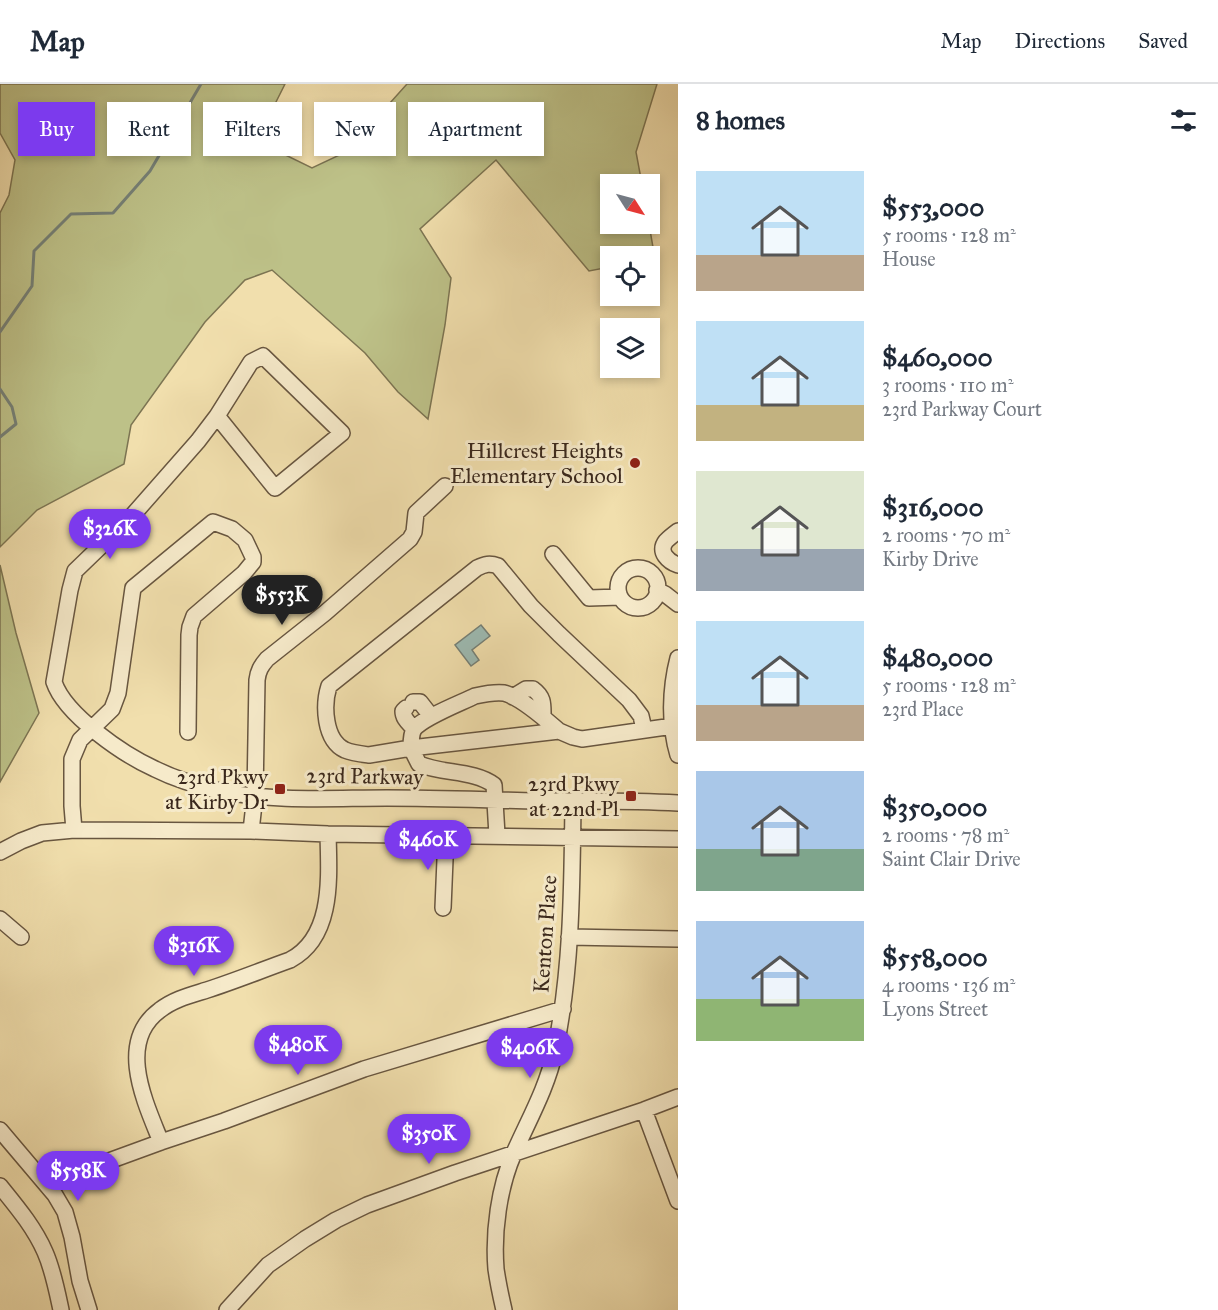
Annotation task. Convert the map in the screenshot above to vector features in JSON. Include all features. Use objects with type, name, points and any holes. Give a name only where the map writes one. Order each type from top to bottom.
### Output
[{"type":"street","name":"23rd Parkway","points":[[217,416],[275,488],[342,433],[263,356],[251,362],[217,416],[198,441],[132,516],[75,571],[54,682],[62,698],[92,729],[154,769],[220,791],[308,799],[678,802]]},
{"type":"street","points":[[251,831],[255,795],[256,680],[260,667],[410,539],[414,532],[416,513],[445,486]]},
{"type":"street","points":[[74,830],[72,759],[80,740],[112,709],[118,693],[133,588],[213,522],[232,529],[245,540],[253,562],[244,573],[194,616],[189,635],[188,732]]},
{"type":"street","points":[[678,531],[666,541],[663,550],[667,559],[678,565]]},
{"type":"street","points":[[553,554],[589,598],[620,597]]},
{"type":"street","points":[[559,731],[369,755],[342,748],[333,738],[325,713],[326,697],[329,686],[477,568],[484,564],[492,564],[498,566],[531,606],[629,700],[641,716],[644,729]]},
{"type":"street","points":[[637,568],[646,570],[656,581],[656,595],[650,603],[636,607],[627,604],[620,597],[618,587],[627,571],[637,568]]},
{"type":"street","points":[[657,590],[678,604]]},
{"type":"street","points":[[678,659],[672,705],[678,755]]},
{"type":"street","points":[[497,836],[494,785],[488,780],[428,768],[419,764],[411,748],[411,736],[414,729],[430,716],[475,696],[500,693],[513,697],[534,710],[559,731],[582,739],[673,726]]},
{"type":"street","points":[[414,729],[403,715],[403,711],[409,705],[420,702],[430,716]]},
{"type":"street","name":"Kenton Place","points":[[504,1310],[496,1269],[499,1207],[504,1179],[551,1068],[563,1009],[572,887],[573,801]]},
{"type":"street","points":[[0,852],[35,836],[74,830],[678,839]]},
{"type":"street","points":[[161,1142],[145,1104],[136,1064],[137,1047],[143,1029],[156,1014],[174,1001],[290,960],[308,946],[322,922],[325,909],[329,861],[328,834]]},
{"type":"street","points":[[443,908],[446,835]]},
{"type":"street","points":[[0,919],[21,937]]},
{"type":"street","points":[[569,937],[678,939]]},
{"type":"street","points":[[46,1184],[364,1069],[563,1009]]},
{"type":"street","points":[[227,1310],[268,1265],[328,1224],[368,1205],[455,1173],[678,1098]]},
{"type":"street","points":[[644,1110],[678,1201]]},
{"type":"street","points":[[0,1130],[55,1195],[65,1212],[80,1281],[89,1310]]},
{"type":"street","points":[[0,1186],[17,1206],[46,1253],[61,1310]]},
{"type":"green space","points":[[0,84],[285,84],[276,102],[203,102],[203,156],[287,156],[312,168],[338,156],[396,156],[396,102],[391,102],[407,84],[657,84],[636,152],[640,174],[600,174],[600,234],[651,234],[653,246],[600,246],[600,269],[589,271],[496,160],[420,229],[451,278],[428,419],[398,392],[365,353],[272,270],[245,280],[205,322],[131,425],[124,464],[37,510],[0,547],[0,213],[9,195],[15,160],[0,133]]},
{"type":"green space","points":[[0,565],[16,633],[39,713],[0,782]]},
{"type":"water","points":[[481,625],[490,636],[472,650],[479,660],[471,666],[455,645]]},
{"type":"waterway","points":[[0,332],[32,286],[34,251],[71,214],[113,213],[150,171],[201,84]]},
{"type":"waterway","points":[[0,389],[12,407],[16,424],[0,437]]},
{"type":"place","name":"Hillcrest Heights Elementary School","points":[[635,463]]},
{"type":"place","name":"23rd Pkwy at Kirby Dr","points":[[280,789]]},
{"type":"place","name":"23rd Pkwy at 22nd Pl","points":[[631,796]]}]
